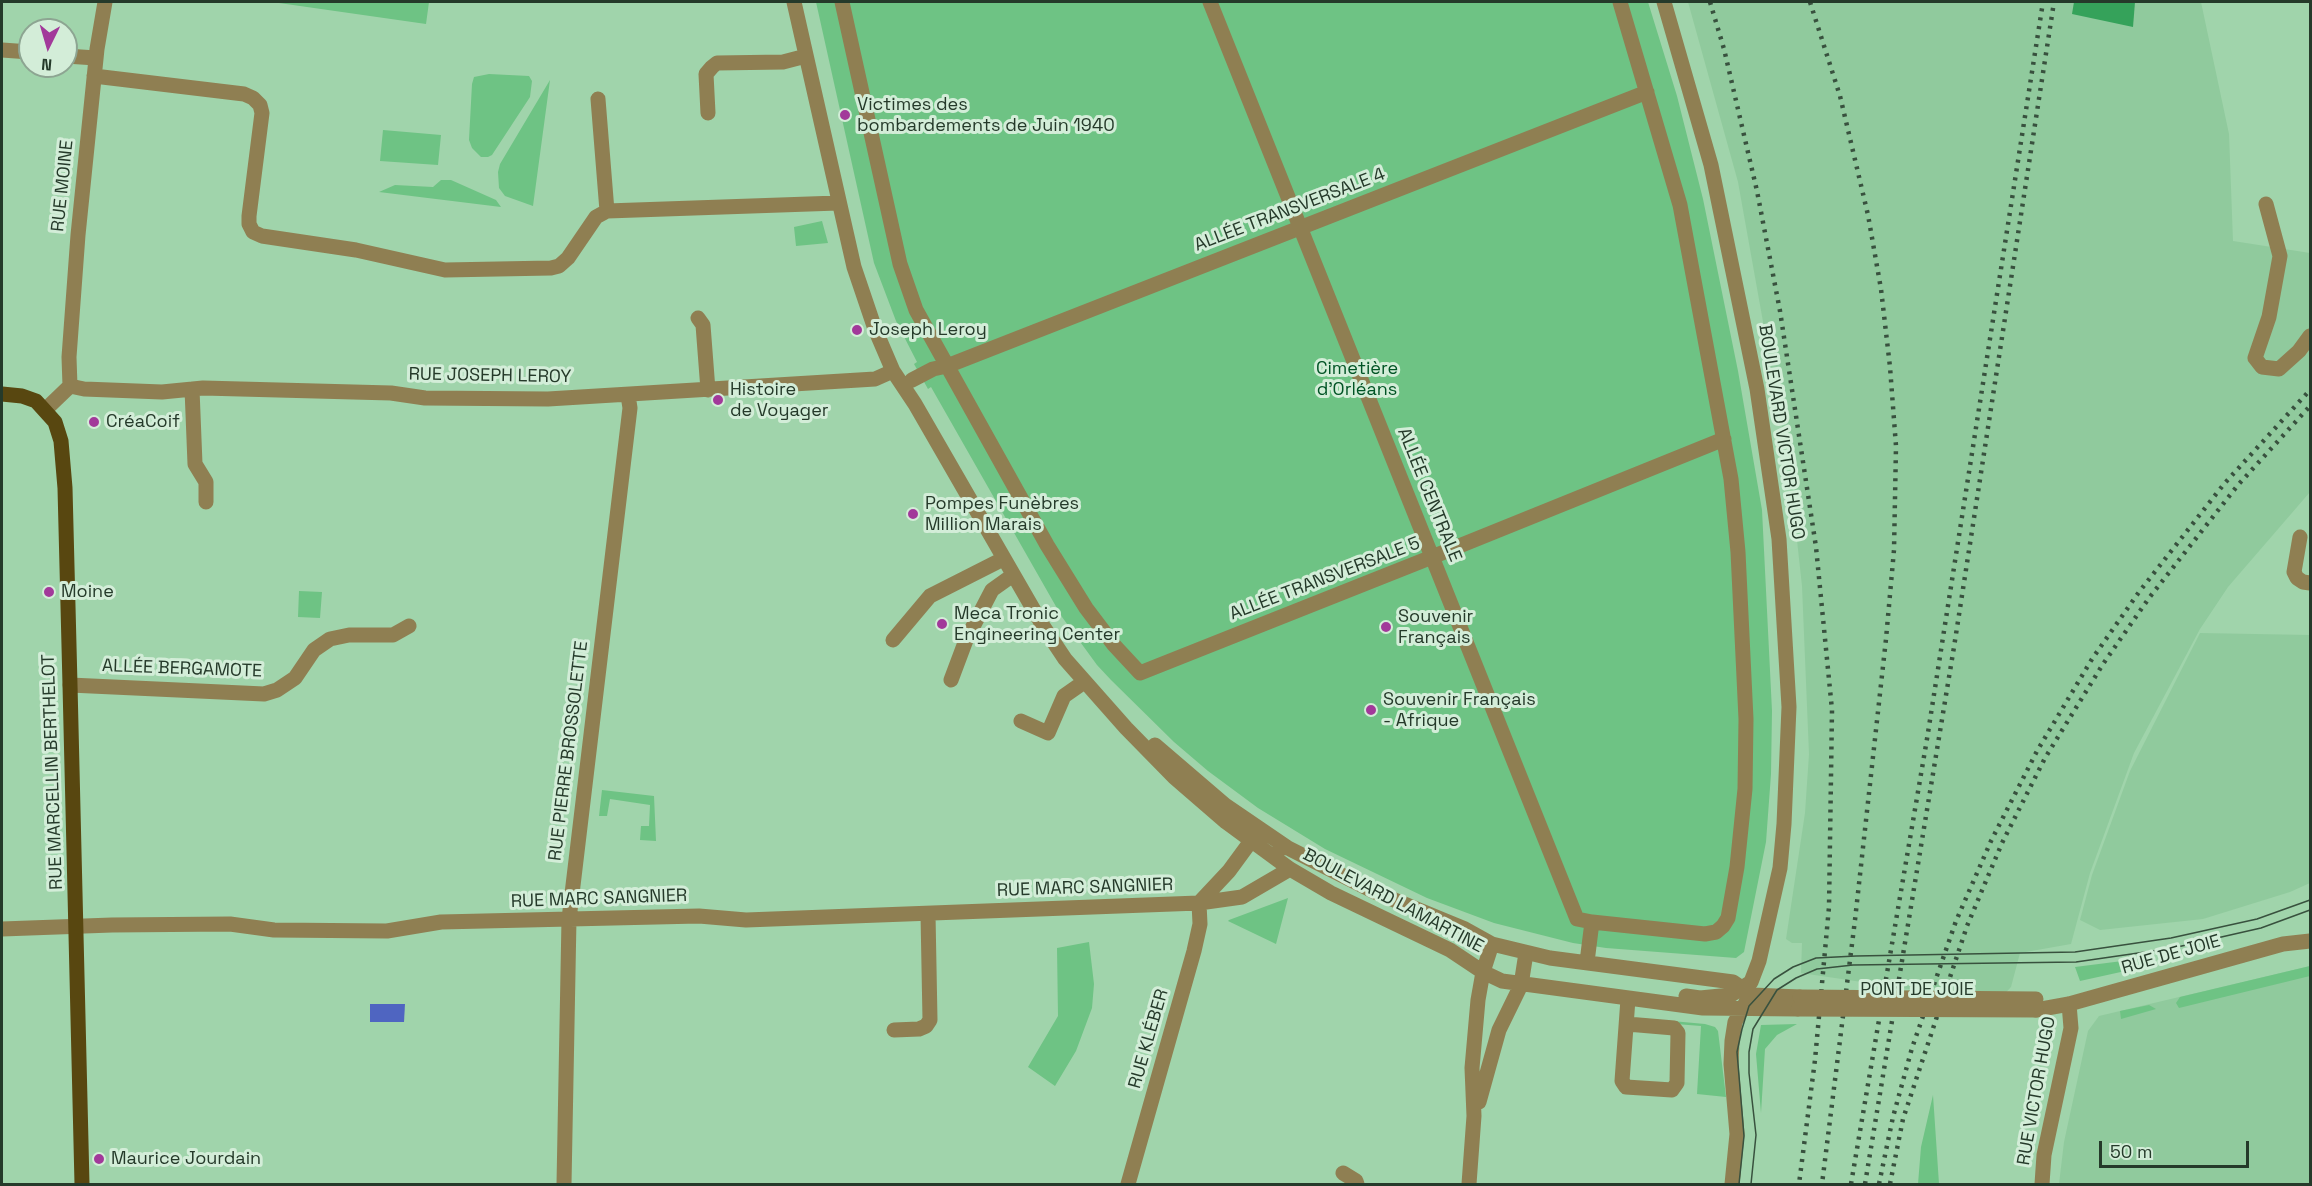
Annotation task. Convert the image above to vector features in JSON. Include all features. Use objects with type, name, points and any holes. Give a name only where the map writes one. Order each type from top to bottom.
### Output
[{"type":"main road","points":[[2,394],[36,401],[45,411]]},
{"type":"main road","name":"RUE MARCELLIN BERTHELOT","points":[[45,411],[55,422],[62,451],[77,927],[82,1185]]},
{"type":"street","name":"RUE MOINE","points":[[75,384],[69,357],[76,257],[96,58],[105,2]]},
{"type":"street","points":[[796,2],[851,237],[894,359],[1012,567],[1077,662],[1138,731],[1225,805],[1288,848]]},
{"type":"street","name":"BOULEVARD LAMARTINE","points":[[796,2],[838,203],[854,267],[874,329],[893,371],[927,425],[1046,631],[1084,682],[1174,777],[1251,841],[1290,869],[1331,893],[1450,950],[1502,981],[1703,1008],[1739,1015],[1799,1003]]},
{"type":"street","points":[[842,2],[900,264],[916,310],[947,366]]},
{"type":"street","name":"ALLÉE CENTRALE","points":[[1210,2],[1577,919],[1592,922]]},
{"type":"street","points":[[1587,962],[1592,922],[1705,934],[1716,932],[1723,926],[1728,918],[1737,867],[1744,795],[1746,719],[1737,541],[1731,479],[1680,205],[1620,2]]},
{"type":"street","name":"BOULEVARD VICTOR HUGO","points":[[1664,2],[1709,155],[1730,248],[1757,389],[1779,538],[1789,706],[1784,824],[1780,868],[1770,922],[1763,950],[1739,1015]]},
{"type":"street","points":[[2,50],[18,51]]},
{"type":"street","points":[[708,113],[706,74],[717,63],[783,62],[806,56]]},
{"type":"street","points":[[78,57],[96,58]]},
{"type":"street","points":[[94,76],[244,94],[253,98],[260,105],[262,113],[249,224],[253,232],[262,236],[356,250],[445,270],[559,266],[568,258],[596,217],[607,211],[838,203]]},
{"type":"street","name":"ALLÉE TRANSVERSALE 4","points":[[912,380],[933,369],[947,366],[1647,92]]},
{"type":"street","points":[[598,99],[607,211]]},
{"type":"street","points":[[2266,204],[2280,256],[2269,316],[2255,358],[2262,367],[2279,369],[2299,351],[2310,336]]},
{"type":"street","points":[[698,318],[703,325],[708,390]]},
{"type":"street","name":"ALLÉE TRANSVERSALE 5","points":[[947,366],[1047,545],[1075,590],[1114,645],[1140,672],[1724,439]]},
{"type":"street","name":"RUE JOSEPH LEROY","points":[[75,384],[162,392],[192,389],[391,393],[436,398],[548,399],[875,379],[893,371]]},
{"type":"street","points":[[45,411],[75,384]]},
{"type":"street","points":[[192,389],[195,464],[206,483],[206,502]]},
{"type":"street","name":"RUE PIERRE BROSSOLETTE","points":[[564,1185],[569,919],[630,408],[628,395]]},
{"type":"street","points":[[2300,537],[2294,572],[2297,578],[2310,583]]},
{"type":"street","points":[[893,640],[930,596],[1004,559]]},
{"type":"street","points":[[951,680],[966,640],[992,590],[1013,575]]},
{"type":"street","name":"ALLÉE BERGAMOTE","points":[[70,685],[264,694],[286,685],[302,671],[314,650],[330,639],[349,635],[393,635],[410,626]]},
{"type":"street","points":[[1021,721],[1048,733],[1064,696],[1084,682]]},
{"type":"street","name":"BOULEVARD LAMARTINE","points":[[1251,841],[1288,848],[1375,892],[1465,929],[1492,944],[1526,953],[1733,982],[1748,989],[1799,1003]]},
{"type":"street","name":"RUE MARC SANGNIER","points":[[1199,903],[1229,871],[1251,841]]},
{"type":"street","name":"RUE MARC SANGNIER","points":[[2,929],[230,924],[274,930],[387,931],[441,922],[699,915],[746,920],[1199,903],[1242,897],[1290,869]]},
{"type":"street","name":"RUE KLÉBER","points":[[1128,1185],[1194,951],[1200,924],[1199,903]]},
{"type":"street","points":[[894,1030],[919,1029],[926,1026],[930,1020],[928,914]]},
{"type":"street","name":"RUE DE JOIE","points":[[2283,944],[2310,930]]},
{"type":"street","name":"RUE DE JOIE","points":[[2036,1005],[2069,1004],[2283,944],[2310,941]]},
{"type":"street","points":[[1469,1185],[1474,1116],[1472,1068],[1478,1000],[1492,944]]},
{"type":"street","points":[[1474,1116],[1499,1030],[1521,985],[1526,953]]},
{"type":"street","name":"BOULEVARD LAMARTINE","points":[[1554,988],[1607,987],[1700,998],[1731,995],[1748,989]]},
{"type":"street","points":[[1627,1024],[1674,1028],[1678,1033],[1677,1083],[1672,1090],[1626,1087],[1622,1081],[1628,999]]},
{"type":"street","name":"PONT DE JOIE","points":[[1799,1003],[2036,1005]]},
{"type":"street","name":"RUE VICTOR HUGO","points":[[2042,1185],[2044,1155],[2070,1034],[2069,1004]]},
{"type":"street","points":[[1732,1185],[1737,1134],[1731,1064],[1739,1015]]},
{"type":"street","points":[[1343,1173],[1356,1181],[1357,1185]]},
{"type":"shaded area","points":[[1688,2],[2201,2],[2229,134],[2233,241],[2310,253],[2310,492],[2228,587],[2200,629],[2134,753],[2090,873],[2071,944],[2020,953],[2011,987],[1997,1002],[1801,973],[1802,943],[1792,943],[1786,939],[1805,813],[1809,754],[1802,586],[1789,467],[1738,182]]},
{"type":"shaded area","points":[[2200,633],[2310,635],[2310,883],[2290,892],[2203,919],[2100,930],[2080,920],[2092,875],[2130,771]]},
{"type":"shaded area","points":[[2310,966],[2310,1184],[2059,1184],[2064,1142],[2088,1031],[2099,1016]]},
{"type":"green space","points":[[272,2],[429,2],[426,24]]},
{"type":"green space","name":"Cimetière d'Orléans","points":[[816,2],[1648,2],[1677,96],[1703,199],[1738,371],[1762,510],[1772,711],[1771,774],[1766,842],[1744,952],[1736,958],[1606,948],[1573,943],[1494,923],[1427,898],[1325,849],[1258,808],[1174,742],[1111,680],[1097,665],[1062,617],[931,387],[928,389],[914,364],[917,362],[896,321],[874,263]]},
{"type":"green space","points":[[2074,2],[2135,2],[2133,27],[2072,14]]},
{"type":"green space","points":[[489,74],[529,76],[532,81],[530,97],[492,155],[481,157],[472,148],[469,140],[472,84],[474,77]]},
{"type":"green space","points":[[550,80],[533,206],[505,196],[499,188],[498,172],[500,164]]},
{"type":"green space","points":[[383,130],[441,135],[438,165],[380,161]]},
{"type":"green space","points":[[441,180],[451,180],[496,200],[501,207],[379,192],[395,185],[433,187]]},
{"type":"green space","points":[[822,221],[828,243],[796,246],[794,227]]},
{"type":"green space","points":[[299,591],[322,592],[320,618],[298,617]]},
{"type":"green space","points":[[602,790],[654,796],[656,841],[640,840],[641,826],[649,826],[650,805],[610,799],[607,816],[599,816]]},
{"type":"green space","points":[[1288,898],[1276,944],[1228,921],[1229,920]]},
{"type":"green space","points":[[1089,942],[1094,984],[1092,1008],[1076,1051],[1055,1086],[1028,1067],[1058,1016],[1057,948]]},
{"type":"green space","points":[[2154,957],[2157,964],[2080,981],[2075,967]]},
{"type":"green space","points":[[2310,966],[2310,976],[2179,1008],[2176,1003],[2180,997]]},
{"type":"green space","points":[[2149,1005],[2156,1009],[2121,1019],[2120,1011]]},
{"type":"green space","points":[[1639,1018],[1705,1024],[1715,1027],[1718,1031],[1726,1097],[1697,1094],[1701,1026],[1638,1021]]},
{"type":"green space","points":[[1797,1024],[1777,1035],[1765,1049],[1761,1113],[1756,1054],[1761,1025]]},
{"type":"green space","points":[[1933,1095],[1939,1184],[1918,1184],[1921,1147]]},
{"type":"water","points":[[370,1004],[405,1004],[404,1022],[370,1022]]},
{"type":"tram line","points":[[1739,1184],[1744,1136],[1737,1052],[1742,1029],[1749,1006],[1774,979],[1793,967],[1816,958],[2075,952],[2171,938],[2257,919],[2310,900]]},
{"type":"tram line","points":[[1751,1184],[1756,1135],[1749,1073],[1749,1052],[1753,1029],[1777,990],[1796,978],[1817,969],[1853,965],[2076,962],[2173,948],[2261,928],[2310,910]]},
{"type":"railway","points":[[1710,2],[1724,49],[1757,191],[1780,311],[1816,547],[1832,710],[1829,907],[1815,1060],[1799,1184]]},
{"type":"railway","points":[[1810,2],[1840,96],[1868,215],[1881,289],[1896,446],[1894,550],[1886,639],[1855,920],[1822,1184]]},
{"type":"railway","points":[[1851,1184],[1927,739],[2043,2]]},
{"type":"railway","points":[[1865,1184],[1954,647],[2054,2]]},
{"type":"railway","points":[[1879,1184],[1893,1117],[1912,1048],[1956,921],[1991,841],[2037,751],[2092,659],[2139,592],[2224,484],[2310,390]]},
{"type":"railway","points":[[1890,1184],[1903,1119],[1967,926],[2002,843],[2045,758],[2103,664],[2149,598],[2238,485],[2310,406]]},
{"type":"place","name":"Victimes des bombardements de Juin 1940","points":[[845,115]]},
{"type":"place","name":"Joseph Leroy","points":[[857,330]]},
{"type":"place","name":"Histoire de Voyager","points":[[718,400]]},
{"type":"place","name":"CréaCoif","points":[[94,422]]},
{"type":"place","name":"Pompes Funèbres Million Marais","points":[[913,514]]},
{"type":"place","name":"Moine","points":[[49,592]]},
{"type":"place","name":"Meca Tronic Engineering Center","points":[[942,624]]},
{"type":"place","name":"Souvenir Français","points":[[1386,627]]},
{"type":"place","name":"Souvenir Français - Afrique","points":[[1371,710]]},
{"type":"place","name":"Maurice Jourdain","points":[[99,1159]]}]
